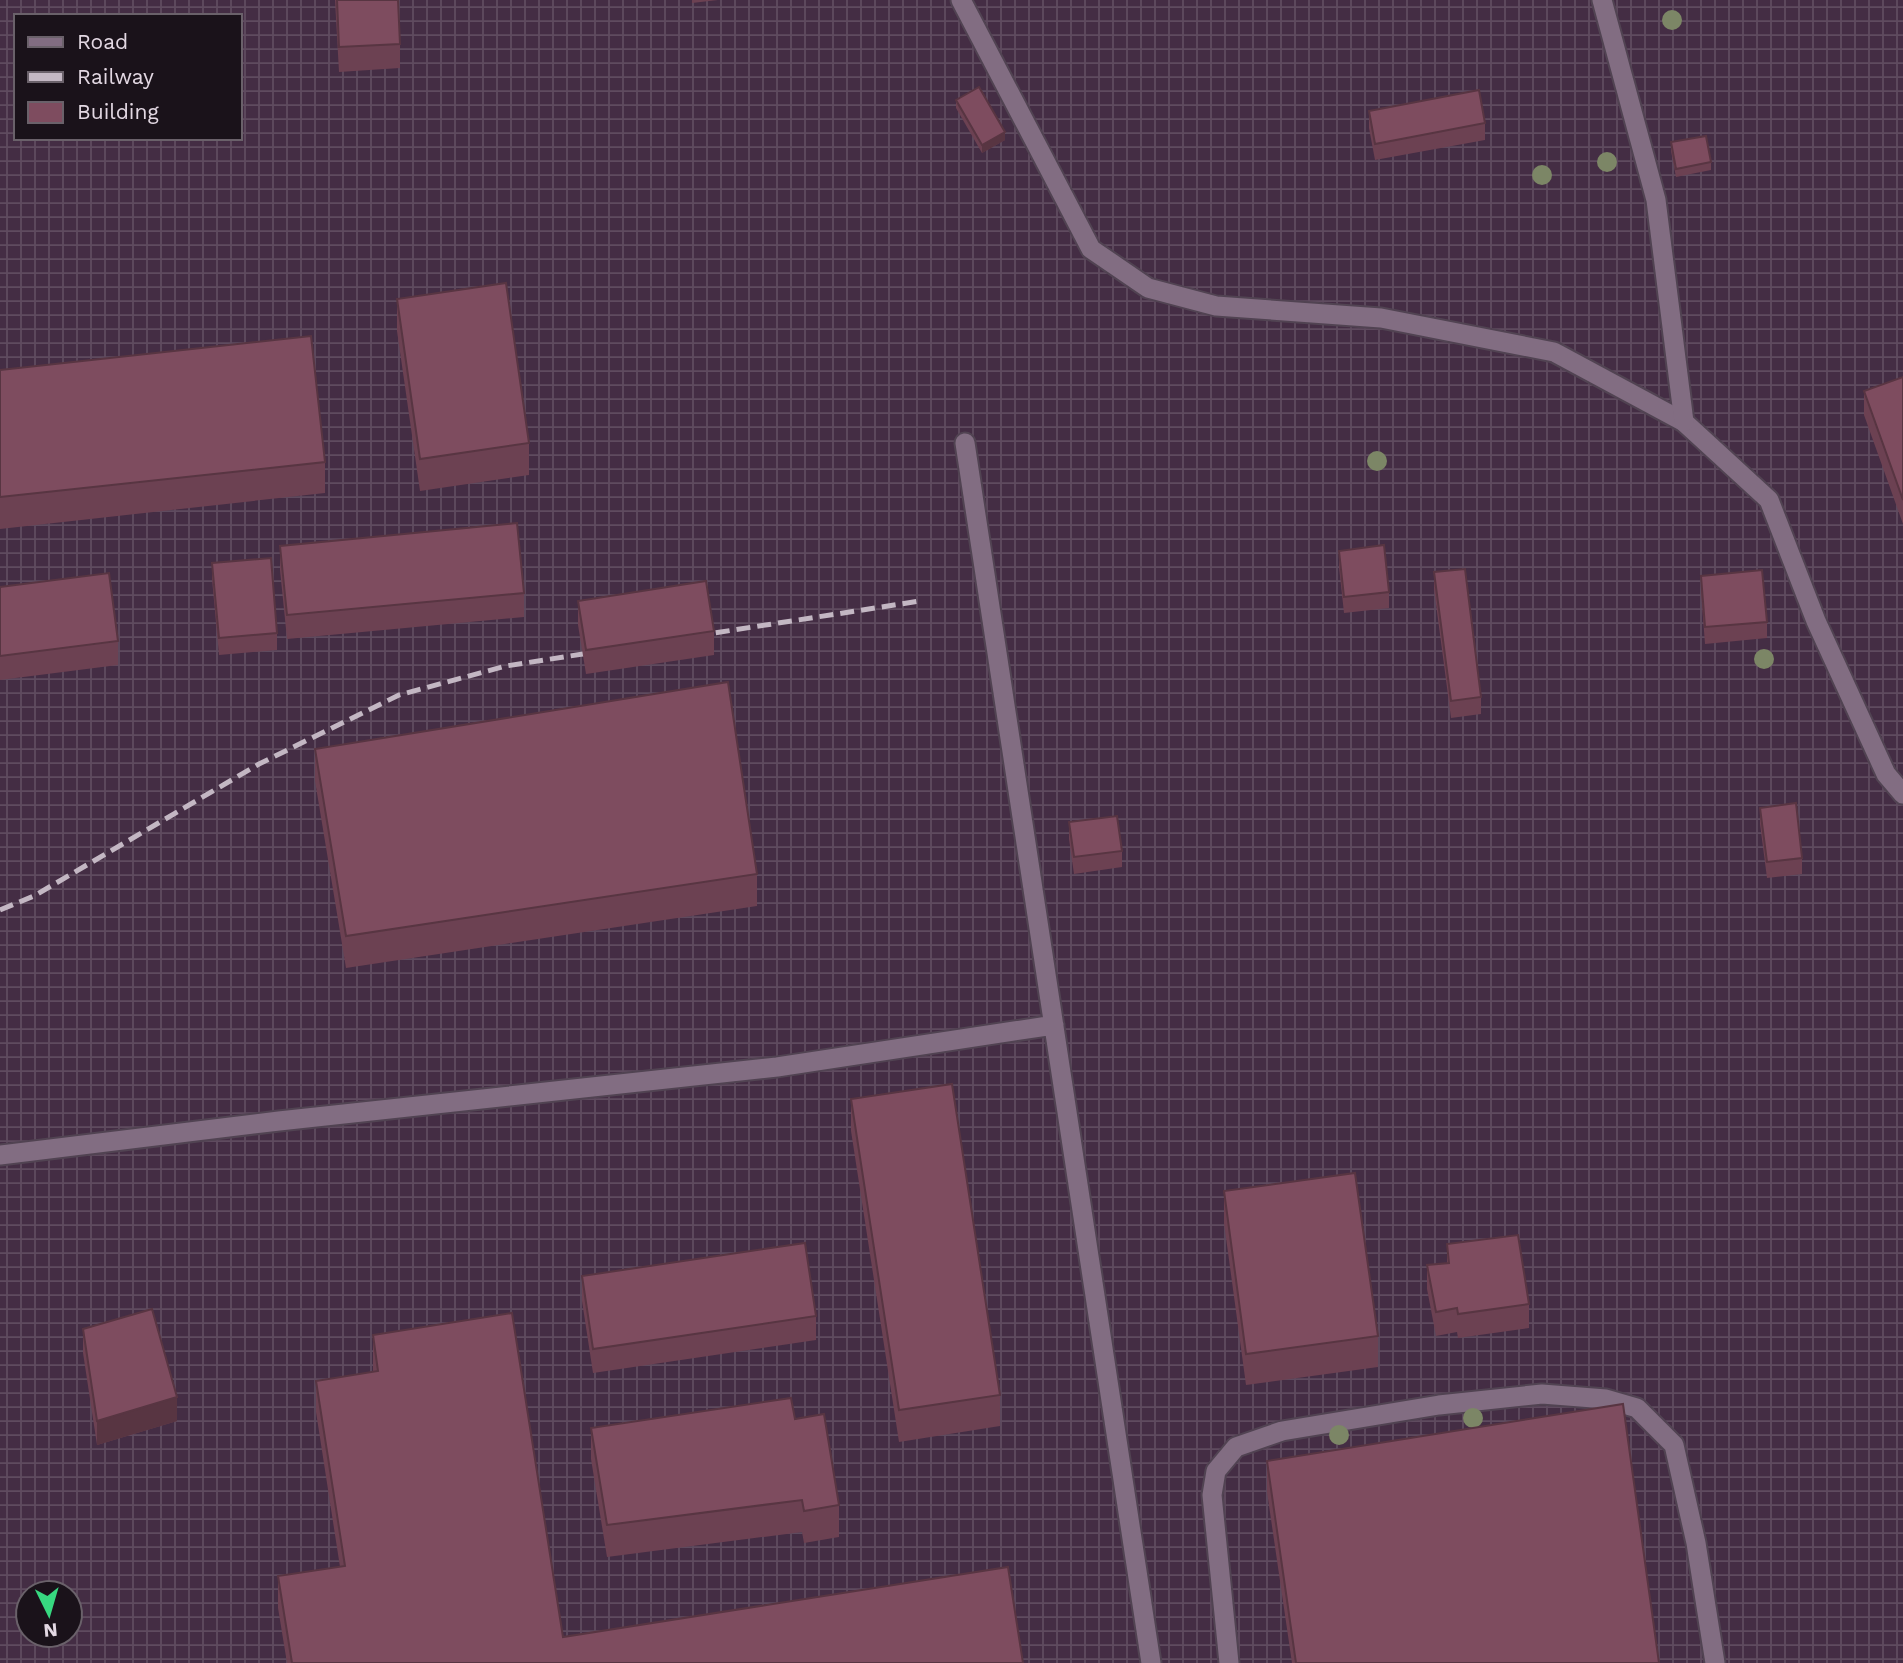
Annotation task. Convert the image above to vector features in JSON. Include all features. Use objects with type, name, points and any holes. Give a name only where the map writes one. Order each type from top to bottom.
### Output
[{"type":"street","points":[[961,0],[1091,249],[1148,288],[1216,306],[1381,317],[1554,352],[1684,422],[1769,500],[1816,621],[1886,774],[1903,794]]},
{"type":"street","points":[[1602,0],[1656,200],[1684,422]]},
{"type":"street","points":[[965,443],[1152,1663]]},
{"type":"street","points":[[0,1155],[279,1121],[777,1067],[1054,1025]]},
{"type":"street","points":[[1229,1663],[1212,1495],[1216,1471],[1237,1447],[1295,1429],[1439,1405],[1542,1394],[1606,1399],[1637,1408],[1674,1445],[1696,1543],[1715,1663]]},
{"type":"shaded area","points":[[0,0],[1903,0],[1903,1663],[0,1663]]},
{"type":"building","points":[[337,0],[398,0],[400,44],[339,47]]},
{"type":"building","points":[[979,87],[1005,132],[982,145],[956,100]]},
{"type":"building","points":[[1479,90],[1485,123],[1375,144],[1369,111]]},
{"type":"building","points":[[1706,136],[1711,162],[1676,169],[1671,142]]},
{"type":"building","points":[[506,283],[529,443],[420,459],[397,299]]},
{"type":"building","points":[[311,336],[325,462],[0,497],[0,370]]},
{"type":"building","points":[[1903,377],[1903,500],[1864,391]]},
{"type":"building","points":[[517,523],[524,593],[287,615],[280,546]]},
{"type":"building","points":[[1384,545],[1389,592],[1344,597],[1339,551]]},
{"type":"building","points":[[271,558],[277,633],[219,638],[212,563]]},
{"type":"building","points":[[1465,569],[1481,697],[1451,701],[1434,572]]},
{"type":"building","points":[[1762,570],[1767,622],[1705,627],[1701,576]]},
{"type":"building","points":[[109,573],[118,641],[0,656],[0,587]]},
{"type":"building","points":[[706,581],[714,631],[586,650],[578,601]]},
{"type":"building","points":[[728,682],[757,874],[346,936],[315,749]]},
{"type":"building","points":[[1796,803],[1802,858],[1767,862],[1760,808]]},
{"type":"building","points":[[1117,816],[1122,851],[1074,857],[1069,822]]},
{"type":"building","points":[[952,1084],[1000,1395],[899,1410],[851,1099]]},
{"type":"building","points":[[1355,1173],[1378,1336],[1246,1354],[1224,1191]]},
{"type":"building","points":[[1518,1235],[1529,1304],[1458,1314],[1457,1308],[1436,1312],[1427,1265],[1449,1263],[1447,1244]]},
{"type":"building","points":[[805,1243],[816,1316],[593,1349],[582,1276]]},
{"type":"building","points":[[152,1309],[177,1397],[97,1421],[83,1329]]},
{"type":"building","points":[[512,1313],[563,1637],[1008,1567],[1023,1663],[292,1663],[278,1576],[345,1566],[316,1381],[378,1371],[373,1335]]},
{"type":"building","points":[[791,1398],[795,1419],[824,1414],[839,1505],[804,1511],[802,1500],[607,1525],[591,1428]]},
{"type":"building","points":[[1623,1404],[1659,1663],[1296,1663],[1267,1461]]},
{"type":"railway","points":[[695,636],[920,601]]},
{"type":"railway","points":[[0,910],[34,896],[259,764],[399,695],[506,666],[602,651]]}]
